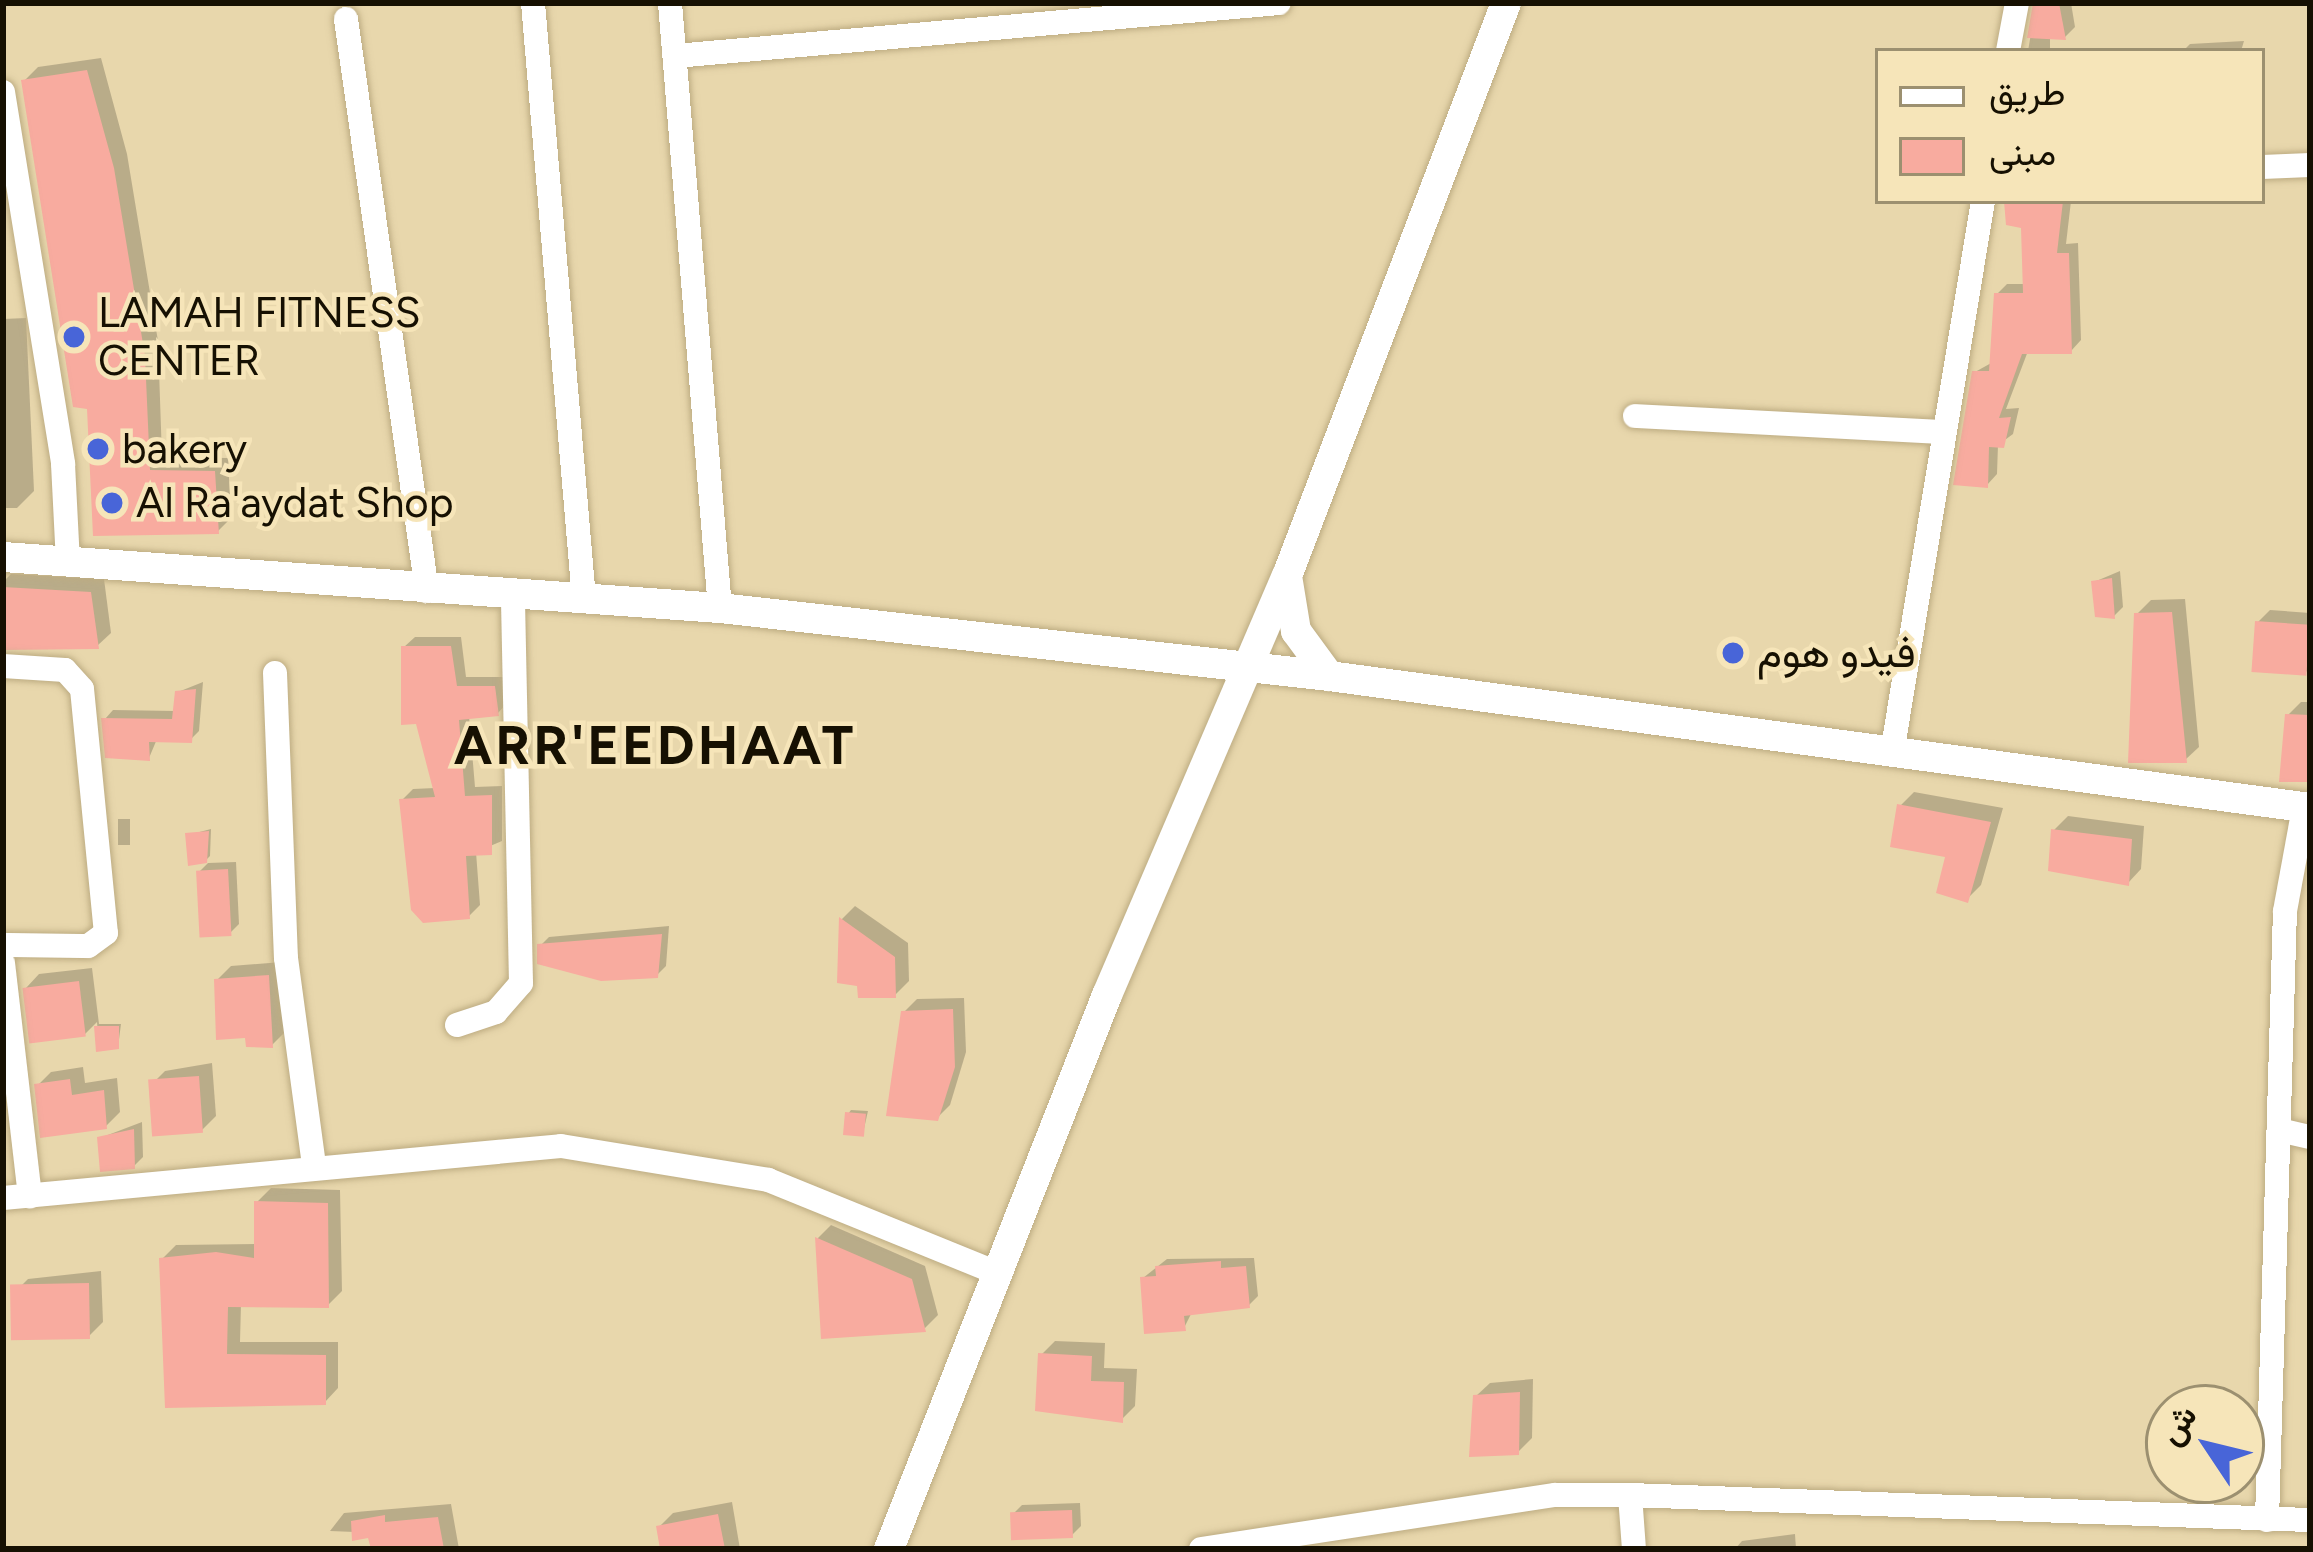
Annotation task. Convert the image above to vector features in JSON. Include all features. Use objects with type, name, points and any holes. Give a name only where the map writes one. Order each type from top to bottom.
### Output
[{"type":"street","points":[[533,3],[584,599]]},
{"type":"street","points":[[670,3],[720,608]]},
{"type":"street","points":[[675,56],[1061,10],[1279,3]]},
{"type":"street","points":[[890,1549],[1242,669],[1287,576],[1506,3]]},
{"type":"street","points":[[2009,48],[2017,3]]},
{"type":"street","points":[[346,20],[427,591]]},
{"type":"street","points":[[3,92],[63,464],[68,563]]},
{"type":"street","points":[[2265,166],[2310,166]]},
{"type":"street","points":[[1892,753],[1982,204]]},
{"type":"street","points":[[1635,416],[1944,432]]},
{"type":"street","points":[[3,557],[427,591],[720,608],[1329,676],[2307,807],[2285,911],[2267,1520]]},
{"type":"street","points":[[1287,576],[1296,631],[1329,676]]},
{"type":"street","points":[[458,1025],[496,1012],[521,983],[513,595]]},
{"type":"street","points":[[3,666],[65,670],[82,689],[106,933],[88,946],[3,945]]},
{"type":"street","points":[[275,674],[286,958],[314,1166]]},
{"type":"street","points":[[3,963],[30,1196]]},
{"type":"street","points":[[2279,1130],[2310,1137]]},
{"type":"street","points":[[3,1198],[561,1146],[768,1180],[997,1273]]},
{"type":"street","points":[[1630,1495],[1634,1549]]},
{"type":"street","points":[[1201,1549],[1555,1496],[2310,1520]]},
{"type":"building","points":[[2033,3],[2059,3],[2066,40],[2027,38]]},
{"type":"building","points":[[87,70],[114,168],[145,356],[150,470],[215,471],[219,534],[93,536],[87,409],[73,407],[21,80]]},
{"type":"building","points":[[2004,204],[2063,204],[2057,253],[2069,253],[2072,354],[2022,354],[1999,418],[2011,417],[2004,448],[1989,447],[1988,488],[1953,485],[1972,371],[1989,371],[1994,293],[2023,293],[2021,228],[2006,225]]},
{"type":"building","points":[[2112,578],[2115,619],[2095,617],[2091,581]]},
{"type":"building","points":[[3,587],[91,592],[99,649],[3,650]]},
{"type":"building","points":[[2172,612],[2187,763],[2128,763],[2134,613]]},
{"type":"building","points":[[2255,621],[2310,625],[2306,676],[2251,672]]},
{"type":"building","points":[[401,646],[451,646],[457,686],[495,686],[499,716],[459,720],[465,796],[492,795],[492,855],[466,856],[470,919],[423,923],[411,910],[399,799],[435,797],[416,724],[401,725]]},
{"type":"building","points":[[196,689],[192,743],[149,742],[150,761],[105,758],[101,718],[172,719],[175,691]]},
{"type":"building","points":[[2285,714],[2310,715],[2310,782],[2279,782]]},
{"type":"building","points":[[1897,804],[1991,822],[1968,903],[1936,893],[1945,857],[1890,847]]},
{"type":"building","points":[[2051,829],[2132,839],[2129,886],[2048,871]]},
{"type":"building","points":[[209,831],[207,863],[188,866],[185,833]]},
{"type":"building","points":[[228,869],[232,936],[200,938],[196,871]]},
{"type":"building","points":[[839,917],[895,957],[896,998],[858,998],[857,986],[837,983]]},
{"type":"building","points":[[662,934],[658,978],[601,981],[537,964],[537,944]]},
{"type":"building","points":[[269,975],[273,1048],[246,1047],[245,1038],[216,1040],[214,979]]},
{"type":"building","points":[[79,981],[86,1037],[29,1044],[22,988]]},
{"type":"building","points":[[953,1009],[955,1067],[938,1121],[886,1116],[901,1011]]},
{"type":"building","points":[[94,1026],[119,1026],[119,1049],[96,1052]]},
{"type":"building","points":[[199,1076],[203,1133],[152,1136],[148,1080]]},
{"type":"building","points":[[70,1079],[72,1095],[104,1090],[107,1129],[40,1138],[34,1084]]},
{"type":"building","points":[[845,1112],[866,1114],[864,1137],[843,1135]]},
{"type":"building","points":[[134,1129],[135,1169],[100,1172],[97,1137]]},
{"type":"building","points":[[254,1201],[328,1203],[329,1308],[228,1307],[227,1354],[326,1355],[326,1405],[165,1408],[159,1258],[216,1252],[254,1258]]},
{"type":"building","points":[[815,1237],[912,1279],[926,1332],[821,1339]]},
{"type":"building","points":[[1221,1261],[1221,1268],[1246,1266],[1250,1308],[1184,1316],[1186,1331],[1144,1334],[1140,1277],[1156,1276],[1155,1266]]},
{"type":"building","points":[[89,1283],[90,1339],[11,1340],[10,1284]]},
{"type":"building","points":[[1038,1353],[1092,1356],[1091,1381],[1124,1382],[1123,1423],[1035,1411]]},
{"type":"building","points":[[1520,1392],[1519,1455],[1469,1457],[1473,1395]]},
{"type":"building","points":[[1072,1510],[1073,1538],[1011,1540],[1010,1512]]},
{"type":"building","points":[[718,1514],[725,1549],[660,1549],[656,1526]]},
{"type":"building","points":[[385,1515],[385,1522],[438,1517],[444,1549],[371,1549],[368,1538],[352,1541],[351,1521]]},
{"type":"place","name":"LAMAH FITNESS CENTER","points":[[74,337]]},
{"type":"place","name":"bakery","points":[[98,449]]},
{"type":"place","name":"Al Ra'aydat Shop","points":[[112,503]]},
{"type":"place","name":"فيدو هوم","points":[[1733,653]]},
{"type":"district","name":"ARR'EEDHAAT","points":[[655,746]]}]
